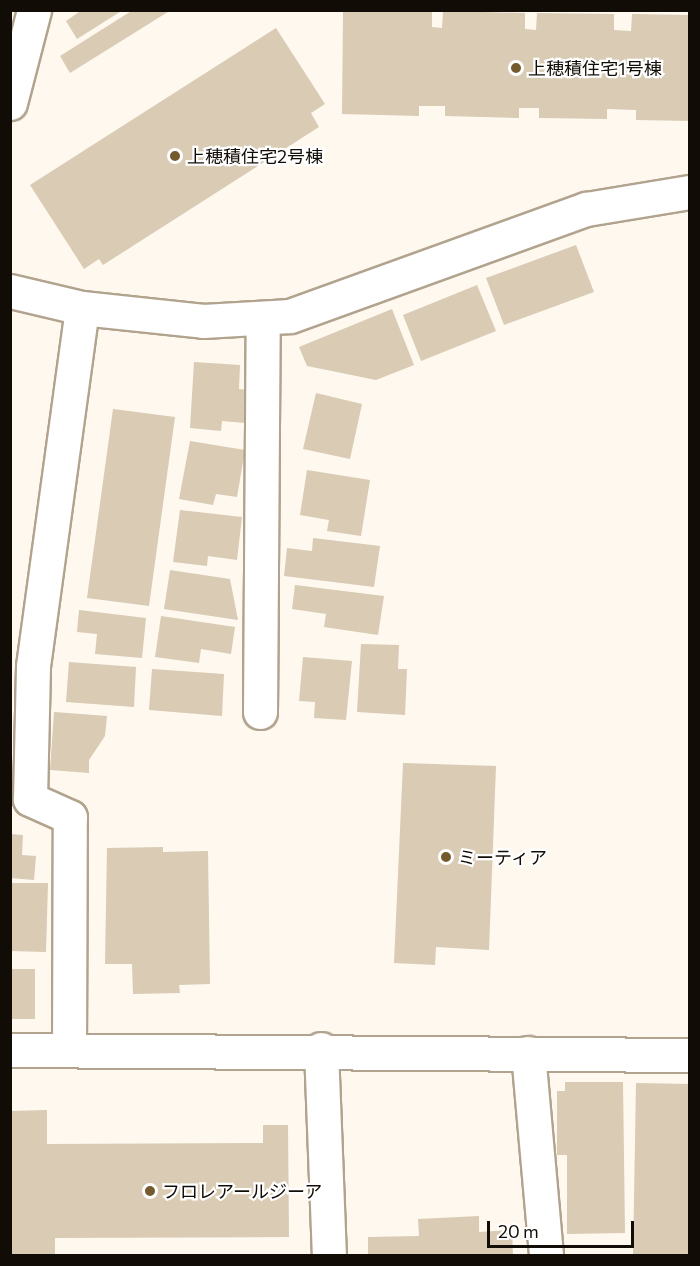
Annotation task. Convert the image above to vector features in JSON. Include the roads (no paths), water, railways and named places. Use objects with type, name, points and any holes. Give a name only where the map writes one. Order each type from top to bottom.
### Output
[{"type":"street","points":[[10,103],[34,10]]},
{"type":"street","points":[[10,291],[82,308],[203,321],[290,316],[431,269],[586,209],[690,192]]},
{"type":"street","points":[[69,1049],[70,818],[20,799],[33,666],[82,308]]},
{"type":"street","points":[[260,712],[263,318]]},
{"type":"street","points":[[321,1049],[329,1256]]},
{"type":"street","points":[[10,1050],[321,1049],[690,1055]]},
{"type":"street","points":[[528,1053],[546,1256]]},
{"type":"place","name":"上穂積住宅1号棟","points":[[516,68]]},
{"type":"place","name":"上穂積住宅2号棟","points":[[175,156]]},
{"type":"place","name":"ミーティア","points":[[446,857]]},
{"type":"place","name":"フロレアールジーア","points":[[150,1191]]}]
